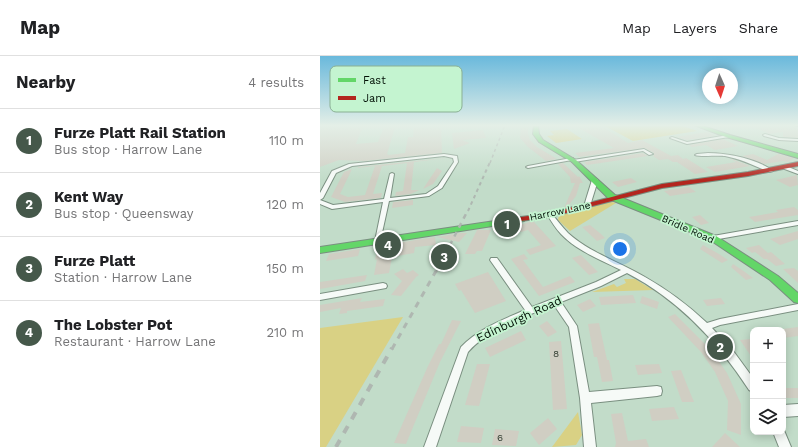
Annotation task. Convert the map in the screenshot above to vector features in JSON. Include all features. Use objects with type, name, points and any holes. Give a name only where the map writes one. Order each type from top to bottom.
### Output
[{"type":"street","name":"Bridle Road","points":[[543,143],[572,160],[612,197],[713,238],[774,278],[798,299]]},
{"type":"street","points":[[684,143],[688,145],[696,143]]},
{"type":"street","points":[[753,143],[798,156]]},
{"type":"street","points":[[637,145],[651,154]]},
{"type":"street","points":[[528,167],[644,150]]},
{"type":"street","points":[[320,198],[334,172],[343,167],[444,154],[455,157],[456,162],[440,187],[426,195],[332,207],[322,204]]},
{"type":"street","points":[[697,156],[729,154],[743,158],[771,171]]},
{"type":"street","name":"Harrow Lane","points":[[320,250],[550,215],[662,186],[771,171],[798,164]]},
{"type":"street","points":[[784,167],[798,173]]},
{"type":"street","points":[[378,241],[392,174]]},
{"type":"street","points":[[587,206],[595,180]]},
{"type":"street","points":[[320,186],[327,185]]},
{"type":"street","points":[[550,215],[566,235],[590,252],[642,278],[684,306],[705,327],[743,371],[750,383]]},
{"type":"street","points":[[713,238],[798,223]]},
{"type":"street","points":[[494,260],[530,311]]},
{"type":"street","name":"Edinburgh Road","points":[[430,447],[464,350],[473,339],[530,311],[613,277],[626,270]]},
{"type":"street","points":[[320,297],[383,286]]},
{"type":"street","points":[[556,301],[573,326],[585,398],[590,447]]},
{"type":"street","points":[[705,327],[720,322],[798,307]]},
{"type":"street","points":[[585,398],[657,391]]},
{"type":"street","points":[[786,411],[798,410]]},
{"type":"street","points":[[780,435],[785,447]]},
{"type":"shaded area","points":[[612,202],[616,203],[570,231],[558,220],[559,215]]},
{"type":"shaded area","points":[[624,279],[635,279],[653,290],[592,292],[614,284],[617,287],[626,283]]},
{"type":"shaded area","points":[[403,317],[326,447],[320,447],[320,328]]},
{"type":"shaded area","points":[[578,412],[582,435],[576,445],[552,447]]},
{"type":"building","points":[[320,143],[390,143],[387,154],[389,155],[405,153],[407,143],[442,143],[442,153],[364,161],[339,160],[320,167]]},
{"type":"building","points":[[453,143],[469,143],[454,149]]},
{"type":"building","points":[[525,143],[533,143],[557,159],[546,161]]},
{"type":"building","points":[[606,143],[648,143],[671,156],[678,155],[683,159],[686,158],[708,172],[695,174],[677,162],[673,162],[668,159],[659,160],[653,156],[654,153],[644,148],[579,157],[575,153],[614,148]]},
{"type":"building","points":[[699,143],[732,143],[738,146],[715,150],[706,145],[692,147],[689,145]]},
{"type":"building","points":[[643,153],[648,156],[587,165],[584,162]]},
{"type":"building","points":[[753,154],[767,160],[778,154],[794,158],[788,162],[783,161],[764,164],[742,156]]},
{"type":"building","points":[[446,158],[414,162],[411,190],[419,190],[411,194],[395,196],[396,192],[403,191],[407,163],[382,166],[373,194],[382,193],[381,198],[345,202],[331,197],[344,172],[352,169],[340,194],[348,197],[365,195],[375,166],[358,167]]},
{"type":"building","points":[[729,158],[750,166],[715,172],[706,167],[736,162]]},
{"type":"building","points":[[563,163],[578,177],[579,176],[583,183],[580,183],[576,196],[567,207],[564,208],[575,183],[571,183],[570,177],[558,164]]},
{"type":"building","points":[[437,168],[442,171],[433,184],[423,189]]},
{"type":"building","points":[[797,175],[798,185],[790,187],[776,180]]},
{"type":"building","points":[[631,178],[637,182],[618,187],[612,182]]},
{"type":"building","points":[[689,187],[696,192],[670,196],[664,191]]},
{"type":"building","points":[[413,200],[413,205],[392,208],[393,202]]},
{"type":"building","points":[[794,207],[798,210],[798,215],[755,222],[749,217],[778,212],[776,210]]},
{"type":"building","points":[[700,215],[709,223],[701,225],[692,217]]},
{"type":"building","points":[[533,221],[556,246],[530,255],[526,250],[541,245],[528,230],[521,232],[516,226]]},
{"type":"building","points":[[590,225],[605,238],[597,241],[582,227]]},
{"type":"building","points":[[477,230],[491,230],[482,251],[477,251],[475,254],[465,254]]},
{"type":"building","points":[[798,231],[798,239],[780,245],[770,239]]},
{"type":"building","points":[[467,233],[459,242],[437,237]]},
{"type":"building","points":[[435,237],[436,245],[415,247],[414,253],[392,257],[389,273],[374,275],[378,246]]},
{"type":"building","points":[[703,245],[728,260],[722,263],[700,249]]},
{"type":"building","points":[[759,245],[768,253],[771,252],[785,264],[776,266],[767,259],[764,259],[755,252],[752,253],[746,248]]},
{"type":"building","points":[[360,249],[358,256],[326,261],[329,254]]},
{"type":"building","points":[[524,254],[528,259],[523,260],[543,287],[570,276],[575,282],[539,296],[511,259]]},
{"type":"building","points":[[581,255],[598,272],[589,275],[572,258]]},
{"type":"building","points":[[733,264],[753,278],[746,280],[731,267]]},
{"type":"building","points":[[794,268],[798,271],[798,283],[783,269]]},
{"type":"building","points":[[403,269],[407,273],[413,270],[419,275],[401,296],[391,295],[402,281],[394,274]]},
{"type":"building","points":[[488,272],[506,301],[475,313],[461,290],[459,291],[455,284]]},
{"type":"building","points":[[367,275],[365,281],[320,289],[320,282]]},
{"type":"building","points":[[633,295],[636,303],[601,305],[599,297]]},
{"type":"building","points":[[642,296],[659,302],[657,309],[640,303]]},
{"type":"building","points":[[362,298],[360,302],[385,299],[383,306],[347,311],[347,313],[339,314],[341,308],[320,312],[320,305]]},
{"type":"building","points":[[721,298],[725,304],[707,306],[703,300]]},
{"type":"building","points":[[590,299],[596,306],[583,312],[577,305]]},
{"type":"building","points":[[675,314],[711,350],[727,373],[741,404],[741,435],[727,430],[728,401],[715,372],[701,352],[668,317]]},
{"type":"building","points":[[452,320],[461,321],[440,362],[406,444],[394,443],[428,366],[439,344],[441,344]]},
{"type":"building","points":[[547,321],[557,332],[548,337],[539,326]]},
{"type":"building","points":[[599,323],[613,381],[602,382],[597,357],[594,357],[588,324]]},
{"type":"building","points":[[798,327],[798,336],[786,338],[786,329]]},
{"type":"building","points":[[521,331],[526,340],[490,357],[485,348]]},
{"type":"building","points":[[750,339],[750,355],[740,340]]},
{"type":"building","points":[[561,341],[567,409],[553,410],[549,342]]},
{"type":"building","points":[[477,364],[490,364],[479,406],[465,405]]},
{"type":"building","points":[[659,364],[662,373],[638,375],[635,365]]},
{"type":"building","points":[[681,370],[694,402],[682,402],[671,371]]},
{"type":"building","points":[[786,388],[798,388],[798,398],[786,398]]},
{"type":"building","points":[[674,407],[679,419],[652,421],[649,409]]},
{"type":"building","points":[[622,413],[628,441],[646,439],[649,447],[615,447],[616,443],[611,414]]},
{"type":"building","points":[[548,418],[557,429],[539,445],[530,433]]},
{"type":"building","points":[[461,426],[484,428],[481,443],[457,442]]},
{"type":"building","points":[[495,429],[519,431],[516,446],[492,445]]},
{"type":"building","points":[[725,433],[740,447],[712,447]]},
{"type":"railway","points":[[490,163],[498,143]]},
{"type":"railway","points":[[468,211],[490,162]]},
{"type":"railway","points":[[436,272],[468,210]]},
{"type":"railway","points":[[392,349],[436,271]]},
{"type":"railway","points":[[336,447],[392,348]]},
{"type":"traffic: fast","points":[[545,143],[574,161],[612,197],[713,238],[774,278],[798,299]]},
{"type":"traffic: fast","points":[[753,143],[798,156]]},
{"type":"traffic: fast","points":[[320,250],[521,219]]},
{"type":"traffic: jam","points":[[521,219],[550,215],[662,186],[748,174],[798,164]]},
{"type":"place","name":"Furze Platt Rail Station","points":[[507,224]]},
{"type":"place","name":"The Lobster Pot","points":[[388,245]]},
{"type":"place","name":"Furze Platt","points":[[444,257]]},
{"type":"place","name":"Kent Way","points":[[720,347]]}]
